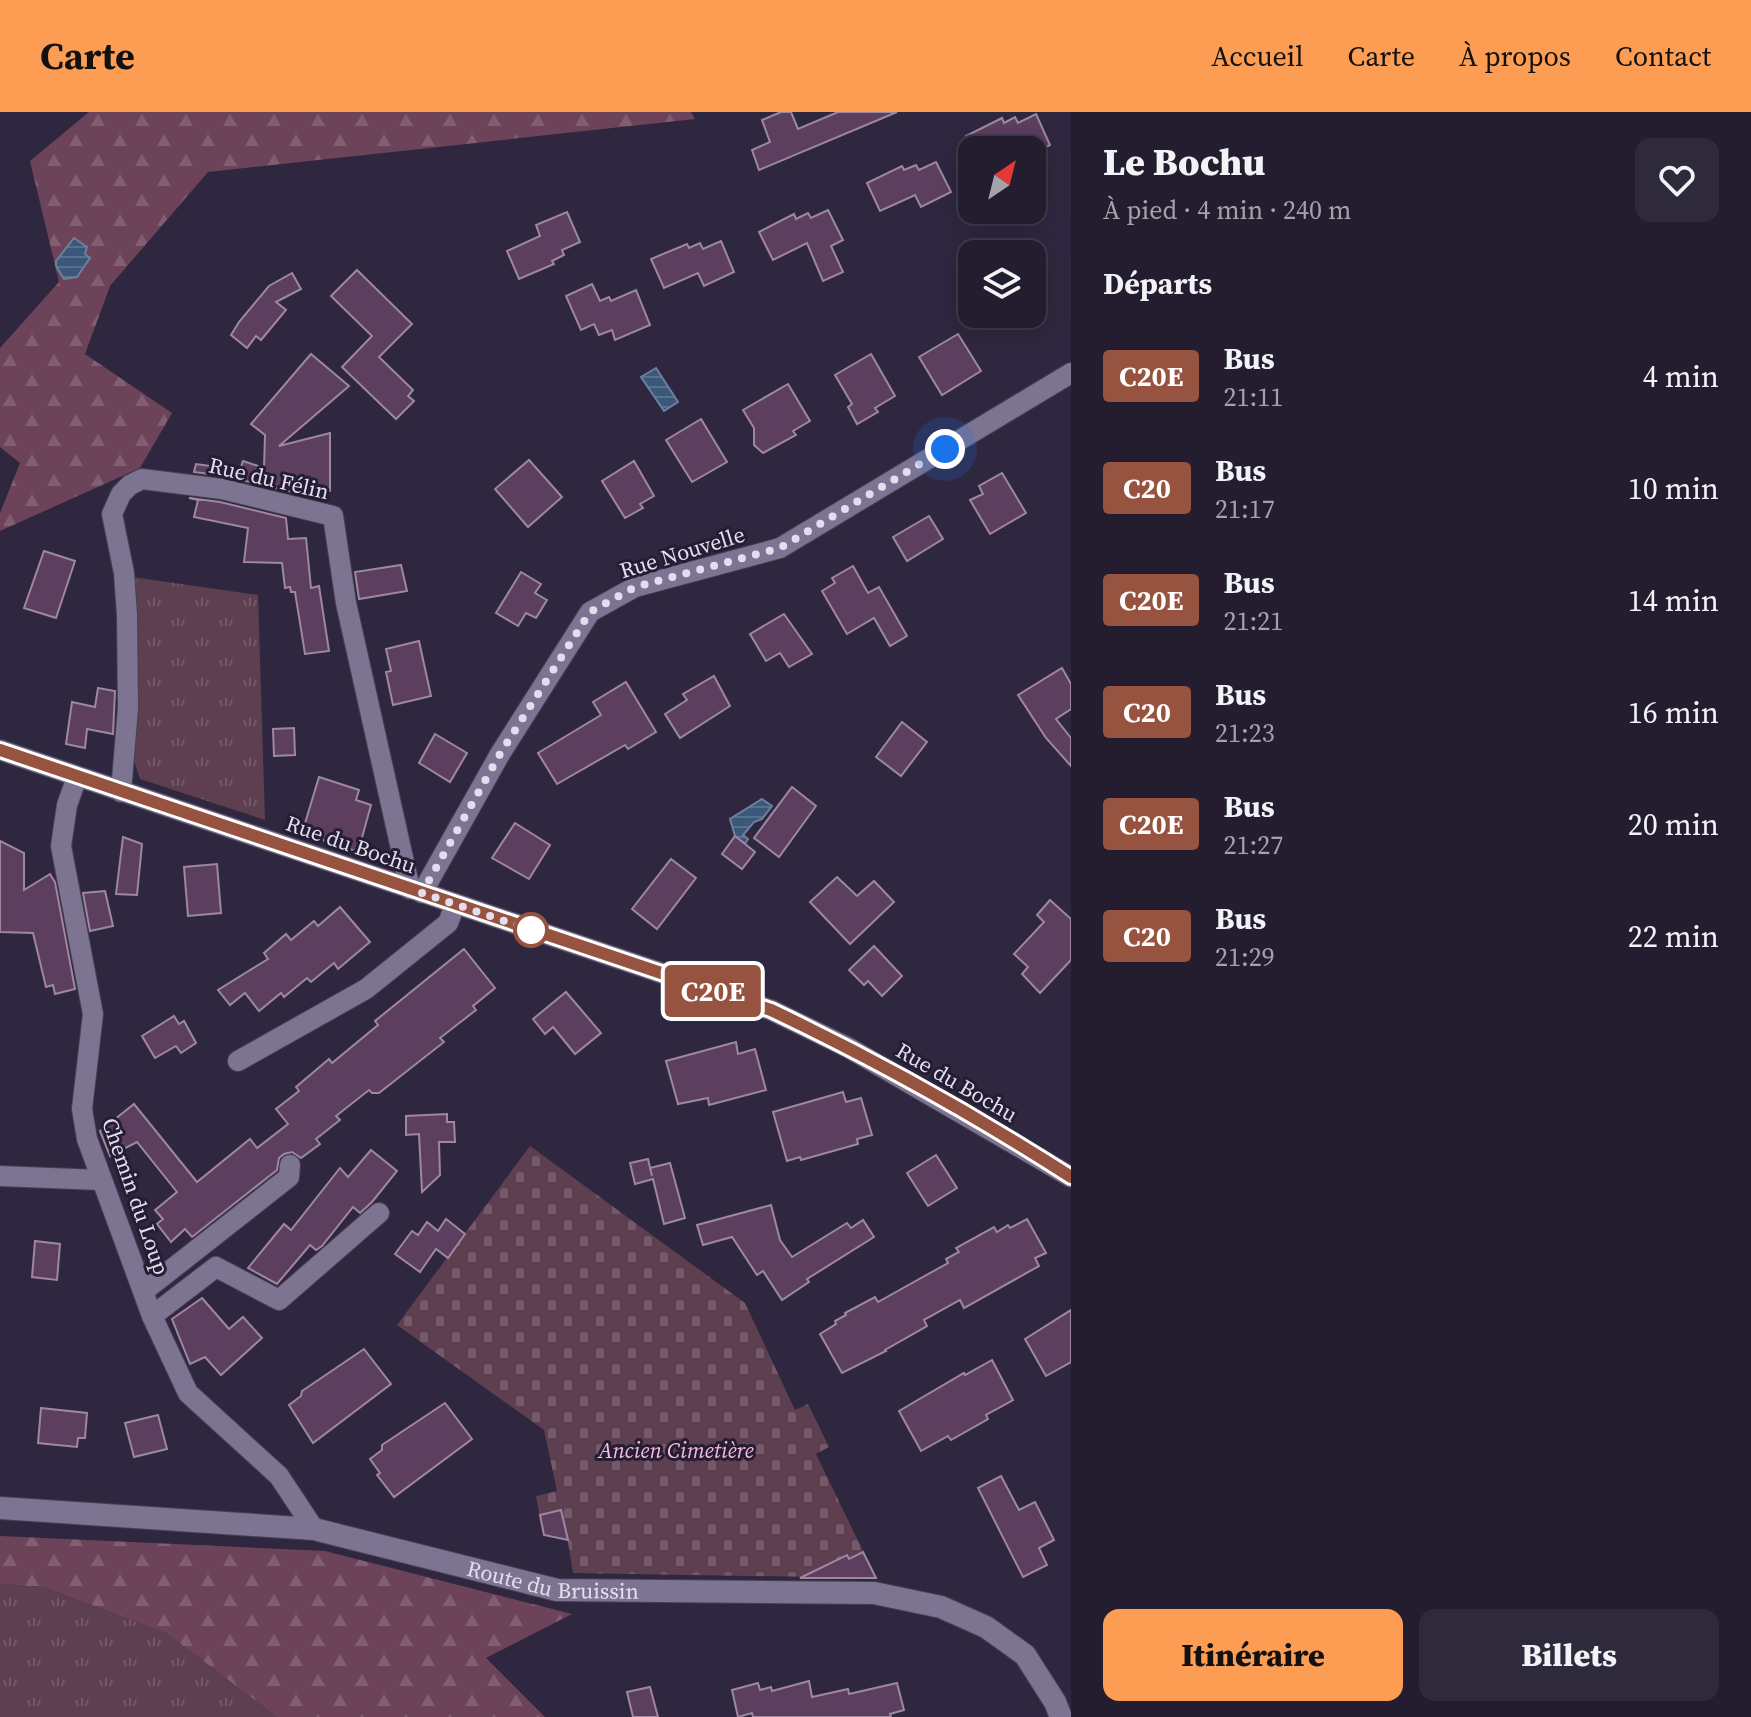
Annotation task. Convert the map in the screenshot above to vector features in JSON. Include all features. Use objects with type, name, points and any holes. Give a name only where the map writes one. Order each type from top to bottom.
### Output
[{"type":"street","name":"Rue Nouvelle","points":[[416,891],[590,612],[635,587],[780,548],[1071,373]]},
{"type":"street","name":"Rue du Félin","points":[[121,792],[128,708],[127,615],[124,573],[112,514],[121,494],[142,479],[222,489],[333,516],[346,603],[416,891]]},
{"type":"street","name":"Rue du Bochu","points":[[0,750],[771,1010],[849,1048],[939,1098],[1071,1177]]},
{"type":"street","name":"Chemin du Loup","points":[[77,777],[67,805],[61,846],[93,1014],[82,1109],[87,1139],[152,1316],[188,1393],[215,1421],[279,1476],[314,1529]]},
{"type":"street","points":[[238,1061],[366,989],[448,923],[455,905]]},
{"type":"street","points":[[144,1291],[289,1177],[290,1165]]},
{"type":"street","points":[[0,1176],[100,1180]]},
{"type":"street","points":[[152,1316],[216,1267],[279,1300],[379,1213]]},
{"type":"street","name":"Route du Bruissin","points":[[0,1508],[314,1529],[557,1590],[874,1593],[941,1607],[986,1627],[1025,1655],[1061,1717]]},
{"type":"green space","points":[[89,112],[691,112],[695,119],[208,172],[110,286],[85,354],[172,413],[140,468],[0,531],[0,513],[20,463],[0,447],[0,348],[59,282],[30,161]]},
{"type":"green space","points":[[132,577],[258,595],[265,820],[140,779],[134,761]]},
{"type":"green space","name":"Ancien Cimetière","points":[[530,1146],[745,1303],[795,1410],[808,1404],[829,1447],[816,1454],[876,1578],[573,1573],[567,1536],[544,1535],[536,1496],[557,1491],[544,1430],[397,1325]]},
{"type":"green space","points":[[0,1536],[325,1551],[572,1614],[486,1658],[545,1717],[277,1717],[166,1633],[43,1587],[0,1584]]},
{"type":"green space","points":[[0,1584],[43,1587],[166,1633],[277,1717],[0,1717]]},
{"type":"water","points":[[74,238],[87,247],[85,254],[90,258],[77,277],[64,279],[56,261]]},
{"type":"water","points":[[656,368],[678,402],[664,411],[641,377]]},
{"type":"water","points":[[762,799],[772,806],[743,835],[748,839],[745,844],[735,836],[730,819]]},
{"type":"building","points":[[781,112],[791,112],[798,129],[838,112],[897,112],[759,170],[752,150],[770,142],[762,120]]},
{"type":"building","points":[[1036,114],[1046,136],[966,136],[1002,118],[1004,123],[1015,117],[1018,123]]},
{"type":"building","points":[[936,162],[951,192],[921,207],[915,195],[880,211],[867,183],[902,166],[904,170],[916,165],[919,170]]},
{"type":"building","points":[[828,210],[843,240],[831,246],[843,272],[823,281],[807,243],[773,260],[759,232],[794,214],[796,219],[808,213],[811,218]]},
{"type":"building","points":[[567,212],[580,242],[562,250],[564,255],[552,261],[554,264],[519,279],[507,251],[540,236],[536,225]]},
{"type":"building","points":[[721,241],[734,272],[704,286],[698,273],[664,288],[651,259],[687,244],[689,248],[700,243],[703,249]]},
{"type":"building","points":[[357,270],[412,324],[379,357],[413,390],[408,396],[414,401],[396,419],[342,367],[372,336],[331,296]]},
{"type":"building","points":[[292,273],[301,289],[276,302],[286,310],[261,340],[256,336],[247,348],[231,335],[269,286]]},
{"type":"building","points":[[592,284],[600,301],[609,297],[611,301],[636,290],[650,325],[615,340],[612,330],[599,335],[594,324],[581,330],[566,296]]},
{"type":"building","points":[[958,334],[981,371],[942,395],[919,357]]},
{"type":"building","points":[[311,354],[349,386],[279,446],[330,433],[330,491],[287,491],[194,472],[196,464],[240,470],[243,461],[264,468],[265,435],[251,424]]},
{"type":"building","points":[[871,354],[895,396],[875,408],[878,412],[857,424],[848,407],[852,404],[835,375]]},
{"type":"building","points":[[788,384],[810,421],[793,431],[796,435],[763,453],[754,445],[754,428],[743,410]]},
{"type":"building","points":[[701,419],[727,462],[692,482],[666,440]]},
{"type":"building","points":[[529,460],[562,497],[528,527],[495,489]]},
{"type":"building","points":[[634,461],[654,496],[640,504],[643,508],[625,518],[602,481]]},
{"type":"building","points":[[1002,473],[1026,513],[990,534],[970,500],[983,494],[979,486]]},
{"type":"building","points":[[189,498],[286,518],[288,539],[306,538],[311,588],[319,586],[329,651],[305,654],[295,592],[291,592],[290,587],[285,588],[282,563],[244,562],[248,528],[194,517],[198,500]]},
{"type":"building","points":[[929,516],[943,539],[907,561],[893,537]]},
{"type":"building","points":[[44,551],[75,561],[56,618],[24,608]]},
{"type":"building","points":[[401,565],[407,591],[359,599],[355,572]]},
{"type":"building","points":[[853,566],[868,593],[879,587],[907,636],[890,646],[874,618],[847,634],[822,591],[835,583],[832,578]]},
{"type":"building","points":[[521,572],[541,584],[535,593],[547,600],[536,618],[526,613],[518,626],[496,613]]},
{"type":"building","points":[[784,614],[812,654],[789,667],[780,653],[766,661],[750,634]]},
{"type":"building","points":[[419,641],[431,696],[393,705],[386,672],[391,671],[386,649]]},
{"type":"building","points":[[1062,668],[1071,684],[1071,709],[1056,719],[1071,738],[1071,766],[1046,738],[1018,695]]},
{"type":"building","points":[[714,676],[730,706],[680,738],[665,714],[687,700],[683,694]]},
{"type":"building","points":[[626,682],[656,732],[628,749],[625,745],[557,784],[538,753],[601,715],[593,702]]},
{"type":"building","points":[[98,688],[115,691],[113,734],[87,729],[85,748],[66,744],[72,702],[95,707]]},
{"type":"building","points":[[902,722],[927,742],[901,776],[876,757]]},
{"type":"building","points":[[294,728],[295,755],[274,756],[273,729]]},
{"type":"building","points":[[435,734],[467,753],[450,782],[419,763]]},
{"type":"building","points":[[319,777],[359,790],[356,800],[371,805],[358,852],[302,833]]},
{"type":"building","points":[[792,787],[816,806],[779,857],[754,838]]},
{"type":"building","points":[[515,823],[550,845],[529,879],[492,858]]},
{"type":"building","points":[[735,836],[755,852],[742,869],[722,854]]},
{"type":"building","points":[[123,837],[142,844],[137,895],[116,894]]},
{"type":"building","points":[[0,841],[24,853],[24,890],[50,874],[55,882],[75,989],[55,994],[53,985],[46,987],[33,933],[0,932]]},
{"type":"building","points":[[671,859],[696,878],[657,929],[632,909]]},
{"type":"building","points":[[217,864],[221,913],[188,916],[184,867]]},
{"type":"building","points":[[837,877],[857,896],[874,881],[894,902],[850,944],[810,902]]},
{"type":"building","points":[[105,891],[113,926],[90,931],[83,893]]},
{"type":"building","points":[[1050,900],[1071,919],[1071,960],[1040,993],[1022,974],[1028,967],[1014,954],[1044,922],[1037,915]]},
{"type":"building","points":[[340,907],[370,942],[338,969],[334,963],[311,982],[307,978],[284,997],[281,993],[259,1011],[245,993],[230,1005],[218,990],[268,959],[264,953],[286,934],[291,940],[314,921],[318,926]]},
{"type":"building","points":[[874,946],[902,976],[882,996],[868,981],[864,985],[849,970]]},
{"type":"building","points":[[464,949],[495,988],[473,1006],[476,1010],[440,1038],[444,1042],[379,1093],[369,1090],[336,1116],[340,1120],[316,1139],[320,1144],[301,1158],[292,1152],[284,1154],[279,1158],[277,1170],[192,1237],[185,1229],[171,1242],[157,1224],[163,1219],[155,1210],[177,1192],[137,1142],[110,1156],[100,1131],[134,1104],[197,1182],[250,1139],[257,1148],[288,1124],[276,1109],[299,1091],[296,1087],[329,1059],[332,1063],[378,1025],[375,1021]]},
{"type":"building","points":[[566,992],[601,1033],[575,1054],[553,1027],[545,1034],[533,1019]]},
{"type":"building","points":[[174,1016],[179,1024],[184,1021],[196,1043],[181,1053],[176,1046],[155,1058],[142,1036]]},
{"type":"building","points":[[736,1042],[738,1054],[755,1049],[766,1090],[709,1105],[708,1098],[678,1104],[666,1061]]},
{"type":"building","points":[[843,1092],[846,1102],[861,1098],[872,1135],[857,1139],[858,1144],[787,1161],[773,1112]]},
{"type":"building","points":[[447,1114],[447,1122],[454,1122],[455,1142],[439,1142],[440,1175],[422,1192],[419,1134],[406,1135],[406,1116]]},
{"type":"building","points":[[371,1150],[397,1171],[372,1202],[360,1213],[353,1207],[322,1246],[316,1250],[310,1245],[277,1284],[248,1268],[284,1224],[291,1230],[340,1168],[348,1177]]},
{"type":"building","points":[[936,1155],[957,1188],[928,1206],[907,1173]]},
{"type":"building","points":[[648,1159],[650,1168],[670,1163],[685,1218],[664,1224],[653,1179],[635,1184],[630,1163]]},
{"type":"building","points":[[771,1205],[780,1240],[792,1257],[847,1223],[851,1228],[863,1220],[874,1237],[807,1279],[809,1282],[782,1300],[763,1271],[757,1275],[732,1237],[703,1245],[697,1225]]},
{"type":"building","points":[[446,1219],[465,1234],[448,1258],[436,1249],[420,1272],[395,1254],[412,1231],[418,1235],[427,1222],[438,1231]]},
{"type":"building","points":[[1027,1219],[1046,1253],[1035,1258],[1039,1266],[964,1308],[960,1300],[924,1320],[927,1326],[842,1373],[820,1334],[836,1324],[835,1321],[875,1297],[878,1302],[948,1263],[946,1259],[959,1252],[956,1248],[994,1227],[997,1232]]},
{"type":"building","points":[[35,1241],[60,1244],[57,1280],[32,1277]]},
{"type":"building","points":[[202,1298],[229,1329],[243,1317],[262,1338],[221,1375],[205,1357],[190,1364],[172,1319]]},
{"type":"building","points":[[1071,1310],[1071,1362],[1046,1376],[1025,1339]]},
{"type":"building","points":[[364,1349],[391,1384],[313,1443],[289,1405],[301,1396],[302,1391]]},
{"type":"building","points":[[992,1360],[1013,1400],[986,1415],[988,1419],[951,1440],[948,1436],[921,1451],[899,1411]]},
{"type":"building","points":[[445,1403],[472,1439],[394,1497],[377,1475],[380,1473],[370,1459],[382,1450],[382,1445]]},
{"type":"building","points":[[41,1408],[87,1413],[85,1438],[78,1438],[77,1447],[38,1443]]},
{"type":"building","points":[[158,1415],[167,1449],[134,1457],[125,1423]]},
{"type":"building","points":[[1001,1476],[1019,1510],[1035,1502],[1054,1540],[1039,1548],[1047,1565],[1023,1577],[978,1488]]},
{"type":"building","points":[[561,1510],[568,1540],[544,1535],[540,1515]]},
{"type":"building","points":[[863,1552],[876,1578],[800,1578],[847,1555],[849,1559]]},
{"type":"building","points":[[809,1681],[812,1697],[848,1689],[849,1694],[897,1683],[904,1710],[890,1714],[891,1717],[753,1717],[752,1713],[738,1717],[732,1690],[758,1683],[760,1690],[771,1687],[772,1691]]},
{"type":"building","points":[[650,1687],[658,1717],[633,1717],[627,1692]]},
{"type":"bus line","name":"C20E","points":[[0,750],[771,1010],[849,1048],[939,1098],[1071,1177]]},
{"type":"route","points":[[531,930],[422,893],[500,754],[590,612],[635,587],[780,548],[945,449]]}]
